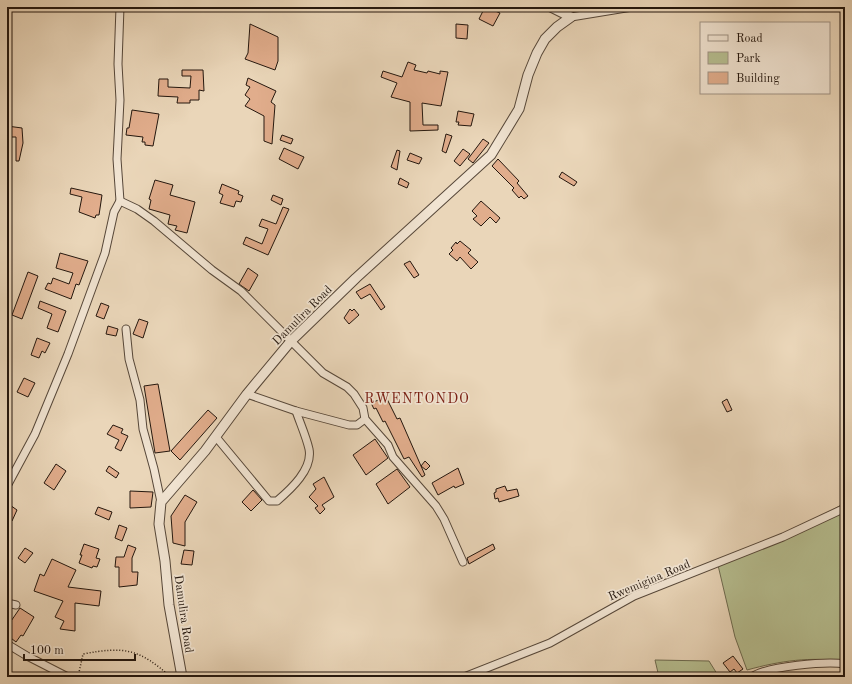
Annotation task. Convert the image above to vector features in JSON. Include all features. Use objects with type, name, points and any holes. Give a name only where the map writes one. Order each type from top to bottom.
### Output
[{"type":"street","points":[[7,486],[35,434],[68,354],[105,253],[114,212],[120,201],[117,158],[120,100],[118,64],[120,7]]},
{"type":"street","points":[[552,7],[571,17],[632,7]]},
{"type":"street","name":"Damulira Road","points":[[182,677],[169,605],[165,561],[159,524],[161,502],[216,437],[247,394],[291,341],[367,269],[491,156],[519,109],[528,75],[537,53],[545,39],[557,27],[571,17]]},
{"type":"street","points":[[120,201],[137,209],[241,292],[323,373],[334,379],[354,394],[363,408],[364,419],[388,445],[393,457],[436,506],[444,519],[463,562]]},
{"type":"street","points":[[126,330],[129,358],[140,400],[143,429],[161,502]]},
{"type":"street","points":[[247,394],[296,411],[349,425],[357,425],[364,419]]},
{"type":"street","points":[[216,437],[269,500],[277,501],[297,482],[306,468],[309,451],[296,411]]},
{"type":"street","name":"Rwemigina Road","points":[[464,677],[550,643],[634,596],[783,537],[845,508]]},
{"type":"street","points":[[7,602],[16,605]]},
{"type":"street","points":[[7,644],[68,677]]},
{"type":"street","points":[[752,677],[763,672],[827,662],[845,664]]},
{"type":"path","points":[[78,677],[83,654],[106,650],[128,650],[153,661],[171,677]]},
{"type":"green space","points":[[845,503],[845,662],[820,659],[796,660],[747,670],[735,637],[717,561],[807,524]]},
{"type":"green space","points":[[655,660],[709,661],[719,677],[659,677]]},
{"type":"building","points":[[485,7],[500,13],[493,26],[479,19]]},
{"type":"building","points":[[250,24],[278,37],[278,61],[275,70],[245,59],[248,53]]},
{"type":"building","points":[[456,24],[468,25],[467,39],[456,38]]},
{"type":"building","points":[[408,62],[416,65],[414,70],[440,74],[440,71],[448,72],[441,106],[422,103],[423,125],[438,125],[438,130],[410,131],[410,102],[391,97],[397,83],[381,77],[383,71],[402,77]]},
{"type":"building","points":[[182,70],[203,70],[204,91],[199,90],[199,100],[190,100],[190,103],[177,103],[178,97],[158,96],[159,79],[168,79],[168,87],[190,88],[191,76],[182,76]]},
{"type":"building","points":[[248,78],[276,91],[271,102],[275,105],[272,144],[264,141],[264,116],[245,106],[250,99],[245,95],[250,87],[246,85]]},
{"type":"building","points":[[132,110],[159,114],[153,146],[145,145],[145,142],[142,142],[143,137],[126,135],[127,128],[129,128]]},
{"type":"building","points":[[458,111],[474,114],[471,126],[458,125],[459,122],[456,122]]},
{"type":"building","points":[[7,126],[22,128],[23,143],[19,161],[16,161],[16,137],[7,137]]},
{"type":"building","points":[[446,134],[452,136],[446,153],[442,151]]},
{"type":"building","points":[[282,135],[293,139],[291,144],[280,140]]},
{"type":"building","points":[[483,139],[489,143],[473,163],[468,159]]},
{"type":"building","points":[[284,148],[304,157],[298,169],[279,159]]},
{"type":"building","points":[[463,149],[470,154],[460,166],[454,161]]},
{"type":"building","points":[[397,150],[400,151],[397,170],[391,167]]},
{"type":"building","points":[[410,153],[422,158],[419,164],[407,160]]},
{"type":"building","points":[[498,159],[519,181],[517,183],[528,196],[524,199],[521,196],[519,198],[512,190],[514,188],[492,166]]},
{"type":"building","points":[[562,172],[577,182],[574,186],[559,177]]},
{"type":"building","points":[[400,178],[409,183],[407,188],[398,184]]},
{"type":"building","points":[[155,180],[173,185],[170,195],[195,202],[187,233],[175,230],[177,226],[168,224],[170,215],[149,209],[151,200],[149,199]]},
{"type":"building","points":[[222,184],[239,191],[238,194],[243,196],[241,202],[236,201],[234,207],[220,203],[223,195],[219,193]]},
{"type":"building","points":[[71,188],[102,195],[99,215],[96,215],[95,218],[79,212],[82,197],[70,194]]},
{"type":"building","points":[[273,195],[283,199],[281,205],[271,200]]},
{"type":"building","points":[[481,201],[500,218],[496,223],[490,217],[481,226],[473,219],[477,216],[472,211]]},
{"type":"building","points":[[283,207],[289,209],[268,255],[243,244],[246,237],[262,244],[268,229],[259,226],[262,219],[276,224]]},
{"type":"building","points":[[460,241],[471,250],[468,253],[478,262],[471,269],[460,257],[457,261],[449,254],[453,250],[451,248],[456,242],[457,244]]},
{"type":"building","points":[[60,253],[88,261],[79,285],[76,284],[71,299],[45,289],[48,283],[51,284],[53,278],[69,284],[73,273],[56,268]]},
{"type":"building","points":[[410,261],[419,275],[414,278],[404,264]]},
{"type":"building","points":[[248,268],[258,275],[249,291],[239,284]]},
{"type":"building","points":[[28,272],[38,276],[22,319],[12,315]]},
{"type":"building","points":[[370,284],[385,307],[381,310],[370,294],[361,299],[356,292]]},
{"type":"building","points":[[40,301],[66,311],[58,332],[47,328],[52,314],[38,308]]},
{"type":"building","points":[[101,303],[109,306],[104,319],[96,316]]},
{"type":"building","points":[[350,309],[352,311],[354,309],[359,315],[349,324],[344,318]]},
{"type":"building","points":[[139,319],[148,322],[143,338],[133,334]]},
{"type":"building","points":[[108,326],[118,329],[116,336],[106,334]]},
{"type":"building","points":[[37,338],[50,343],[45,353],[42,351],[39,358],[31,355]]},
{"type":"building","points":[[24,378],[35,383],[28,397],[17,392]]},
{"type":"building","points":[[158,384],[170,451],[155,453],[144,386]]},
{"type":"building","points":[[386,397],[397,419],[400,418],[425,475],[422,477],[409,457],[404,459],[385,421],[383,422],[376,408],[374,409],[371,403]]},
{"type":"building","points":[[727,399],[732,410],[727,412],[722,402]]},
{"type":"building","points":[[208,410],[217,418],[180,460],[171,451]]},
{"type":"building","points":[[113,425],[123,429],[121,433],[128,436],[121,451],[115,448],[119,440],[107,434]]},
{"type":"building","points":[[375,439],[388,458],[366,475],[353,455]]},
{"type":"building","points":[[425,461],[430,466],[426,470],[421,466]]},
{"type":"building","points":[[56,464],[66,471],[54,490],[44,483]]},
{"type":"building","points":[[109,466],[119,473],[116,478],[106,471]]},
{"type":"building","points":[[458,468],[464,484],[455,488],[454,486],[438,495],[432,483]]},
{"type":"building","points":[[397,469],[410,487],[388,504],[376,484]]},
{"type":"building","points":[[324,477],[334,497],[322,505],[325,509],[320,514],[315,508],[318,506],[309,497],[316,489],[313,484]]},
{"type":"building","points":[[505,486],[507,491],[517,489],[519,496],[499,502],[498,498],[495,499],[494,493],[496,492],[496,489]]},
{"type":"building","points":[[253,490],[262,500],[251,511],[242,502]]},
{"type":"building","points":[[130,491],[153,492],[151,507],[130,508]]},
{"type":"building","points":[[185,495],[197,502],[185,522],[185,546],[173,543],[171,516]]},
{"type":"building","points":[[7,503],[17,510],[12,521],[7,518]]},
{"type":"building","points":[[98,507],[112,512],[109,520],[95,514]]},
{"type":"building","points":[[119,525],[127,528],[122,541],[115,538]]},
{"type":"building","points":[[84,544],[99,549],[96,558],[100,559],[97,567],[93,566],[92,568],[79,563]]},
{"type":"building","points":[[493,544],[495,549],[469,564],[467,558]]},
{"type":"building","points":[[128,545],[136,548],[132,558],[132,572],[138,572],[137,585],[119,587],[119,567],[115,567],[116,557],[124,557]]},
{"type":"building","points":[[25,548],[33,553],[25,563],[18,558]]},
{"type":"building","points":[[184,550],[194,551],[192,565],[181,564]]},
{"type":"building","points":[[52,559],[76,570],[68,587],[101,591],[99,606],[75,603],[75,631],[60,629],[64,621],[55,617],[63,601],[34,591],[40,574],[44,576]]},
{"type":"building","points":[[20,608],[34,617],[23,636],[21,635],[16,642],[7,635],[7,627]]},
{"type":"building","points":[[733,656],[743,669],[737,673],[734,669],[730,672],[723,663]]},
{"type":"district","name":"RWENTONDO","points":[[417,398]]}]
